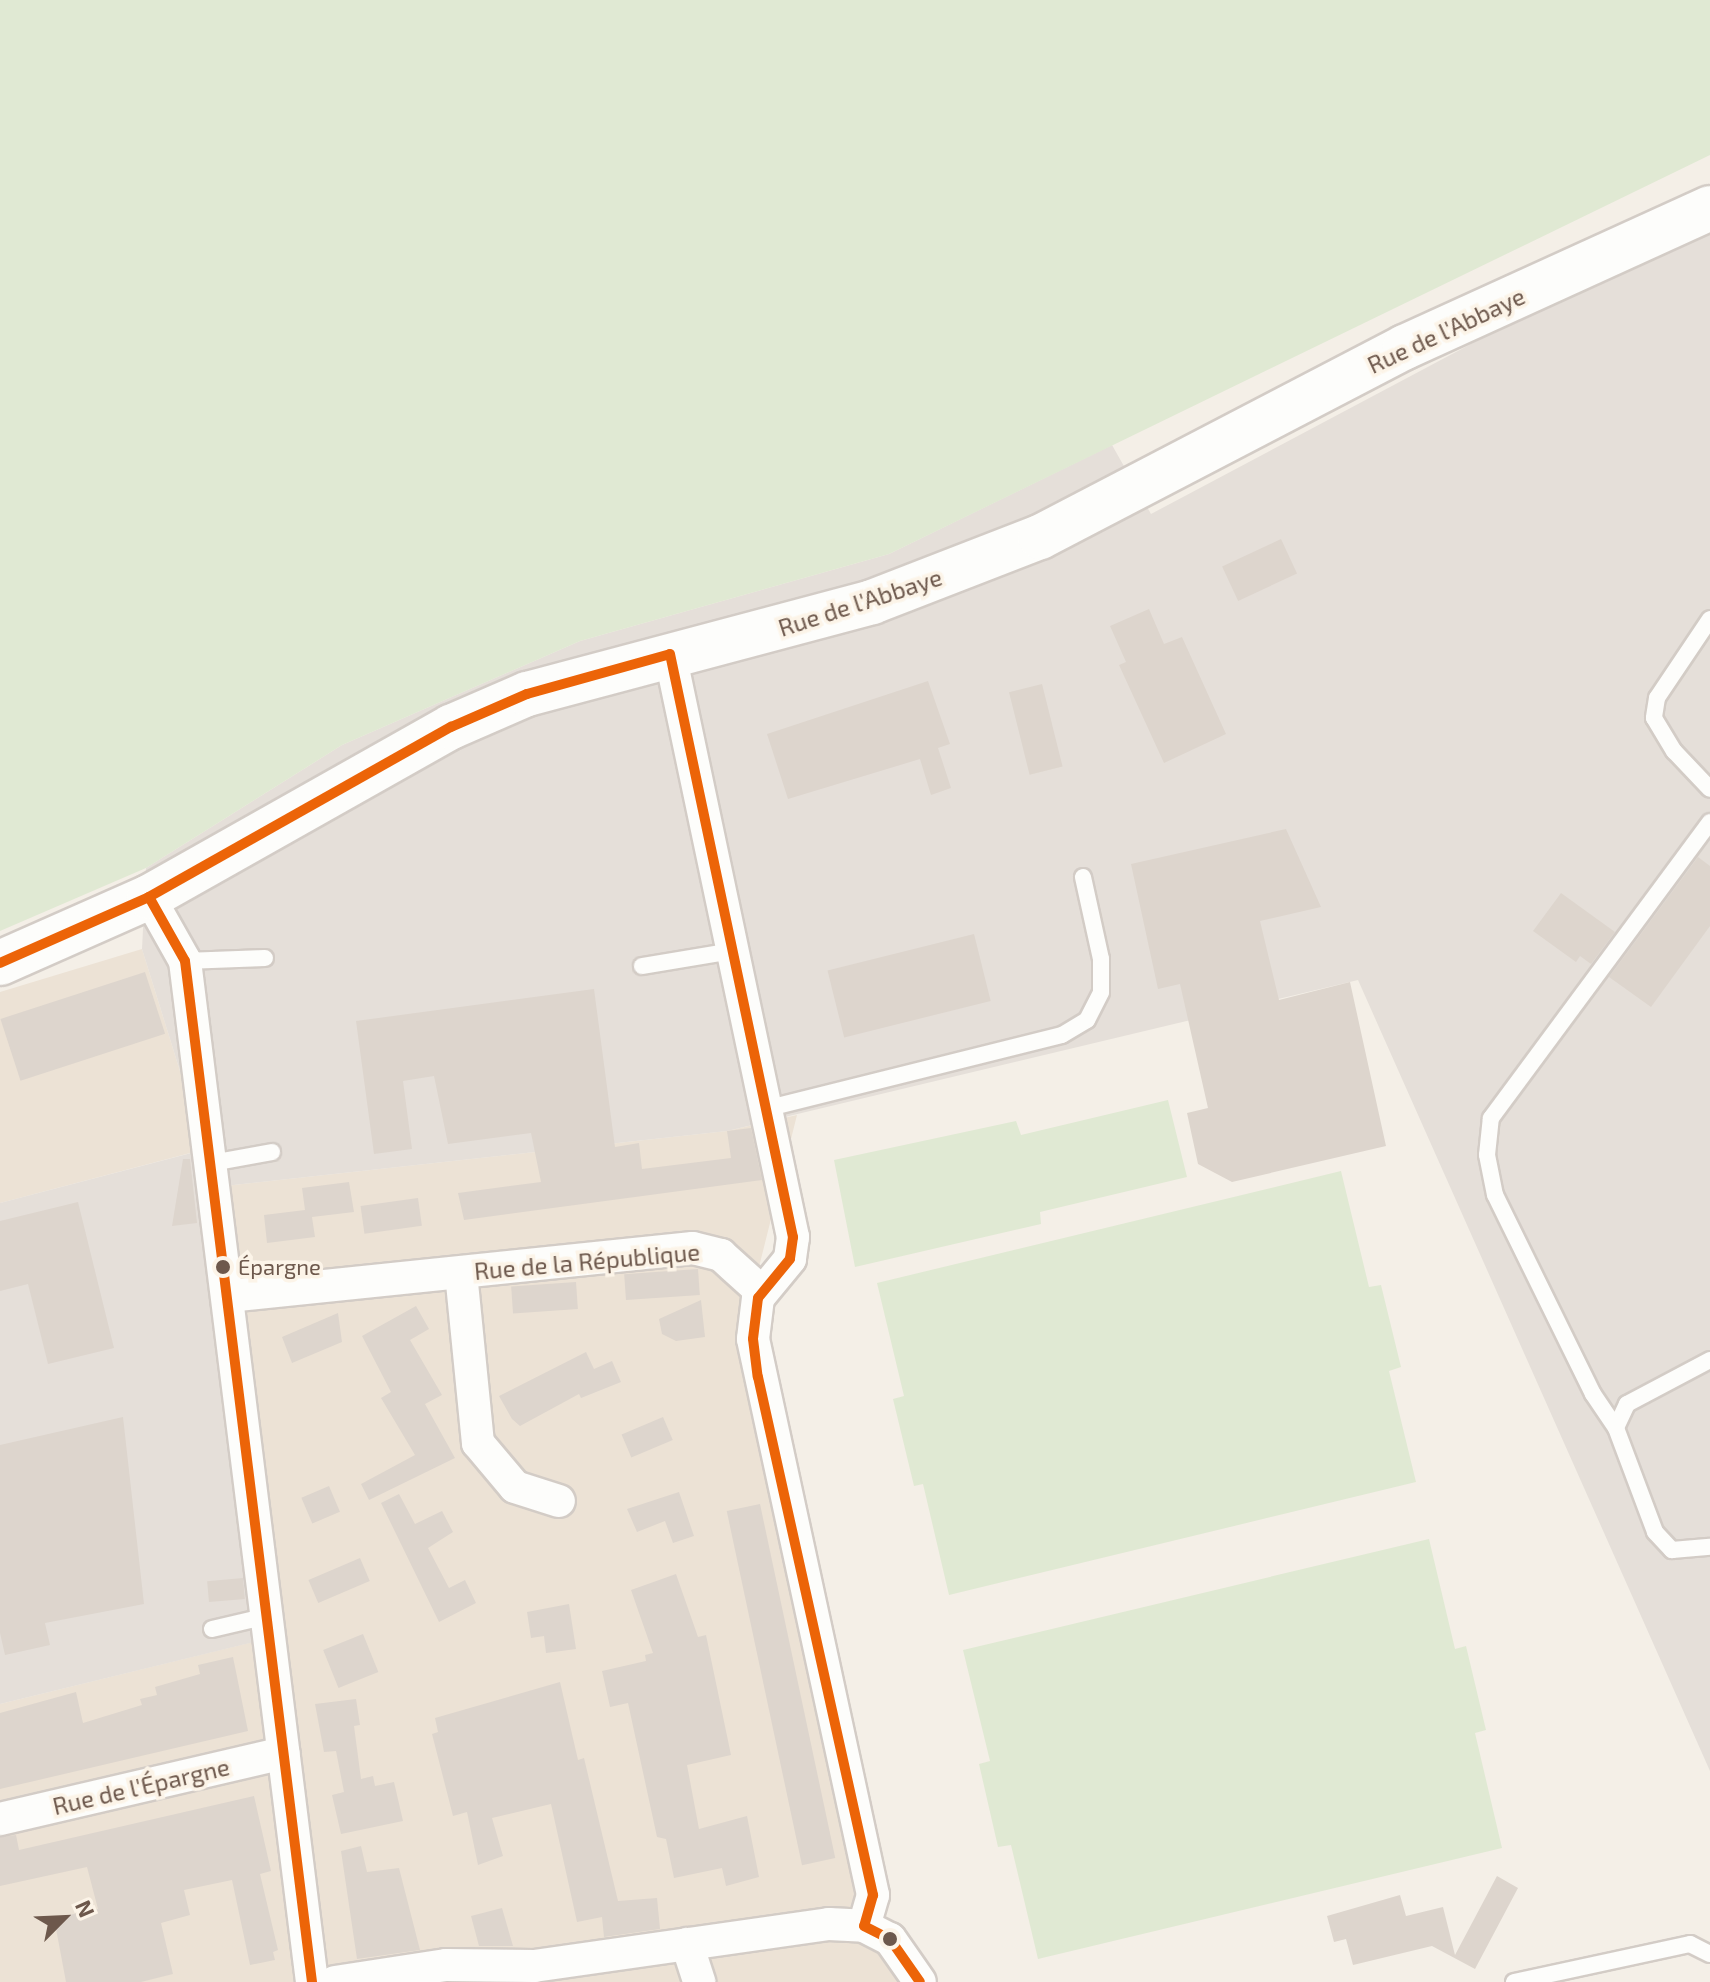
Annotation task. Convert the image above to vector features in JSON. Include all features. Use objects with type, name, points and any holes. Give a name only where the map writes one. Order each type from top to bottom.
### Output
[{"type":"street","name":"Rue de l'Abbaye","points":[[0,963],[149,897],[451,727],[527,694],[872,602],[1040,537],[1405,347],[1710,208]]},
{"type":"street","points":[[670,654],[793,1237],[790,1259],[762,1292],[754,1318],[758,1377],[873,1895],[864,1926]]},
{"type":"street","points":[[149,897],[185,961],[228,1296],[258,1569],[268,1616],[310,1981],[446,1965],[534,1966],[829,1924],[864,1926],[890,1939],[920,1982]]},
{"type":"street","name":"Rue de la République","points":[[228,1296],[709,1248],[762,1292]]},
{"type":"street","points":[[461,1273],[478,1443],[515,1487],[559,1501]]},
{"type":"street","name":"Rue de l'Épargne","points":[[0,1819],[283,1753]]},
{"type":"street","points":[[687,1944],[699,1982]]},
{"type":"lane","points":[[1710,619],[1657,698],[1654,718],[1674,751],[1710,789]]},
{"type":"lane","points":[[1710,822],[1491,1118],[1487,1155],[1495,1195],[1593,1394],[1616,1428],[1655,1532],[1672,1550],[1710,1547]]},
{"type":"lane","points":[[765,1109],[1062,1035],[1087,1020],[1101,992],[1101,959],[1083,877]]},
{"type":"lane","points":[[642,966],[733,951]]},
{"type":"lane","points":[[185,961],[265,958]]},
{"type":"lane","points":[[212,1163],[272,1152]]},
{"type":"lane","points":[[1616,1428],[1627,1404],[1710,1360]]},
{"type":"lane","points":[[212,1629],[268,1616]]},
{"type":"lane","points":[[1514,1982],[1690,1944],[1710,1954]]},
{"type":"shaded area","points":[[1710,230],[1710,1771],[1358,980],[727,1131],[216,1187],[142,949],[146,868],[342,745],[580,641],[889,554],[1112,445],[1151,514],[1582,285]]},
{"type":"shaded area","points":[[142,949],[216,1187],[727,1131],[797,1115],[742,1335],[858,1894],[925,1982],[0,1982],[0,1704],[261,1640],[194,1152],[0,1203],[0,992]]},
{"type":"shaded area","points":[[195,1152],[262,1640],[0,1704],[0,1203]]},
{"type":"green space","points":[[0,0],[1710,0],[1710,155],[889,554],[580,641],[342,745],[146,868],[0,931]]},
{"type":"green space","points":[[1168,1100],[1187,1177],[1040,1212],[1041,1224],[855,1267],[834,1160],[1016,1121],[1021,1135]]},
{"type":"green space","points":[[1341,1171],[1369,1287],[1381,1285],[1401,1367],[1389,1371],[1416,1482],[949,1595],[923,1484],[914,1486],[893,1399],[904,1396],[877,1283]]},
{"type":"green space","points":[[1429,1539],[1455,1649],[1466,1646],[1486,1730],[1475,1733],[1502,1848],[1038,1959],[1011,1845],[998,1847],[979,1764],[990,1761],[963,1650]]},
{"type":"building","points":[[1281,539],[1297,573],[1238,601],[1222,566]]},
{"type":"building","points":[[1149,609],[1164,644],[1182,637],[1226,734],[1164,763],[1119,665],[1126,662],[1110,626]]},
{"type":"building","points":[[928,681],[950,744],[938,748],[951,788],[931,795],[920,759],[788,799],[767,734]]},
{"type":"building","points":[[1042,684],[1063,766],[1030,775],[1009,692]]},
{"type":"building","points":[[1286,829],[1321,907],[1260,921],[1279,1000],[1350,982],[1386,1146],[1232,1182],[1198,1164],[1187,1113],[1208,1108],[1180,984],[1158,989],[1131,864]]},
{"type":"building","points":[[1698,857],[1710,866],[1710,926],[1651,1007],[1609,977]]},
{"type":"building","points":[[1561,893],[1615,932],[1591,964],[1580,956],[1576,962],[1533,931]]},
{"type":"building","points":[[974,934],[991,1001],[844,1037],[827,971]]},
{"type":"building","points":[[145,972],[165,1034],[21,1081],[0,1019]]},
{"type":"building","points":[[594,989],[615,1147],[639,1143],[642,1169],[731,1158],[727,1131],[751,1128],[762,1180],[464,1220],[458,1193],[541,1182],[531,1133],[448,1144],[434,1076],[403,1081],[412,1149],[374,1154],[356,1021]]},
{"type":"building","points":[[183,1159],[190,1159],[197,1223],[172,1226]]},
{"type":"building","points":[[349,1182],[354,1212],[312,1217],[315,1237],[267,1243],[264,1215],[305,1210],[302,1188]]},
{"type":"building","points":[[418,1198],[422,1226],[364,1234],[361,1206]]},
{"type":"building","points":[[78,1202],[114,1348],[48,1364],[28,1284],[0,1291],[0,1221]]},
{"type":"building","points":[[698,1269],[700,1295],[626,1300],[624,1274]]},
{"type":"building","points":[[576,1282],[578,1309],[513,1313],[511,1287]]},
{"type":"building","points":[[701,1300],[705,1337],[676,1341],[662,1334],[659,1319]]},
{"type":"building","points":[[416,1306],[429,1329],[410,1340],[442,1395],[425,1404],[455,1458],[369,1500],[361,1484],[415,1455],[381,1398],[391,1392],[362,1336]]},
{"type":"building","points":[[338,1313],[342,1342],[292,1363],[282,1337]]},
{"type":"building","points":[[586,1352],[594,1369],[612,1361],[621,1382],[581,1398],[579,1394],[520,1426],[512,1419],[499,1396]]},
{"type":"building","points":[[123,1417],[144,1604],[45,1623],[50,1645],[5,1655],[0,1633],[0,1445]]},
{"type":"building","points":[[663,1417],[673,1440],[631,1458],[622,1435]]},
{"type":"building","points":[[329,1486],[340,1512],[312,1523],[301,1498]]},
{"type":"building","points":[[679,1492],[694,1536],[673,1543],[665,1521],[637,1532],[627,1509]]},
{"type":"building","points":[[399,1494],[415,1524],[442,1511],[453,1532],[428,1548],[449,1588],[465,1580],[476,1603],[439,1622],[381,1503]]},
{"type":"building","points":[[760,1504],[835,1858],[802,1865],[727,1511]]},
{"type":"building","points":[[360,1558],[370,1581],[318,1603],[308,1580]]},
{"type":"building","points":[[676,1574],[698,1637],[706,1635],[731,1755],[687,1765],[699,1829],[747,1816],[759,1877],[726,1886],[722,1868],[674,1878],[666,1839],[657,1837],[628,1703],[610,1707],[602,1671],[646,1661],[645,1655],[653,1653],[631,1590]]},
{"type":"building","points":[[243,1578],[245,1599],[209,1602],[207,1581]]},
{"type":"building","points":[[569,1604],[576,1649],[546,1653],[544,1636],[531,1638],[527,1612]]},
{"type":"building","points":[[363,1634],[378,1672],[338,1688],[323,1650]]},
{"type":"building","points":[[233,1657],[248,1731],[0,1789],[0,1713],[76,1692],[83,1723],[142,1705],[140,1699],[157,1695],[155,1687],[200,1674],[198,1665]]},
{"type":"building","points":[[560,1682],[578,1760],[584,1758],[618,1901],[657,1898],[660,1929],[604,1937],[602,1917],[577,1922],[551,1804],[492,1818],[503,1856],[478,1865],[467,1812],[453,1816],[432,1734],[438,1732],[435,1718]]},
{"type":"building","points":[[356,1699],[360,1725],[354,1726],[361,1779],[373,1776],[375,1786],[394,1782],[403,1821],[341,1834],[332,1795],[344,1792],[336,1751],[324,1752],[315,1704]]},
{"type":"building","points":[[254,1796],[271,1871],[260,1874],[278,1950],[273,1952],[275,1960],[250,1965],[232,1880],[184,1890],[190,1915],[161,1923],[173,1974],[141,1982],[66,1982],[54,1918],[98,1909],[87,1867],[0,1886],[0,1837],[16,1835],[19,1850]]},
{"type":"building","points":[[361,1846],[367,1872],[399,1868],[420,1950],[357,1959],[341,1851]]},
{"type":"building","points":[[1497,1876],[1518,1888],[1475,1969],[1432,1946],[1353,1965],[1346,1939],[1334,1942],[1327,1916],[1400,1895],[1406,1916],[1443,1907],[1455,1955]]},
{"type":"building","points":[[502,1908],[513,1946],[479,1946],[471,1916]]},
{"type":"transit line","points":[[0,963],[149,897],[451,727],[527,694],[670,654],[793,1237],[790,1259],[758,1298],[753,1339],[758,1377],[873,1895],[864,1926],[890,1939],[920,1982]]},
{"type":"transit line","points":[[149,897],[185,961],[312,1982]]},
{"type":"place","name":"Épargne","points":[[223,1267]]}]
